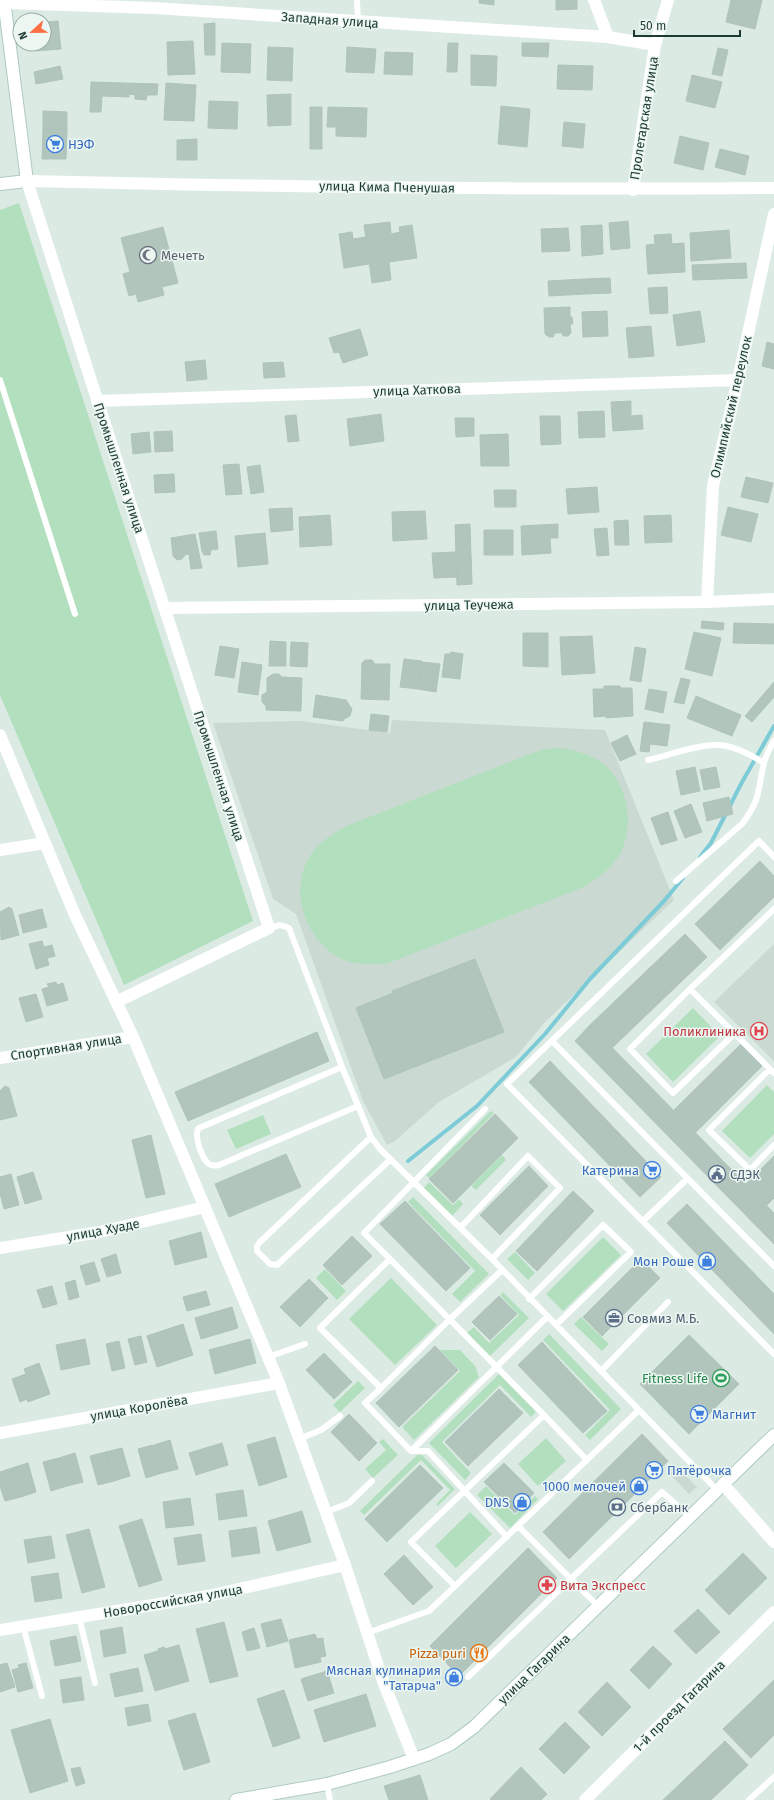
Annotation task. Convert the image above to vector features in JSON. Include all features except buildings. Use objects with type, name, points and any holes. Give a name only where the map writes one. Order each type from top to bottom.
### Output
[{"type":"street","points":[[594,0],[608,37]]},
{"type":"street","name":"Пролетарская улица","points":[[633,190],[655,45],[668,0]]},
{"type":"street","name":"Западная улица","points":[[4,1],[154,4],[358,22],[608,37],[655,45]]},
{"type":"street","name":"Промышленная улица","points":[[4,1],[27,180],[164,608],[269,928]]},
{"type":"street","name":"улица Кима Пченушая","points":[[0,184],[27,180],[196,185],[633,190],[774,188]]},
{"type":"street","name":"Олимпийский переулок","points":[[707,602],[713,486],[774,214]]},
{"type":"street","name":"улица Хаткова","points":[[97,400],[738,380]]},
{"type":"street","name":"улица Теучежа","points":[[164,608],[707,602],[774,599]]},
{"type":"street","points":[[0,735],[74,915],[133,1037],[279,1383],[345,1564],[383,1681],[414,1759]]},
{"type":"street","points":[[0,850],[45,843]]},
{"type":"street","points":[[116,1002],[269,928]]},
{"type":"street","name":"Спортивная улица","points":[[0,1058],[133,1037]]},
{"type":"street","name":"улица Хуаде","points":[[0,1248],[100,1232],[204,1207]]},
{"type":"street","name":"улица Королёва","points":[[0,1433],[279,1383]]},
{"type":"street","name":"улица Гагарина","points":[[236,1800],[327,1784],[414,1759],[451,1744],[474,1727],[774,1435]]},
{"type":"street","points":[[720,1486],[774,1542]]},
{"type":"street","name":"Новороссийская улица","points":[[0,1630],[208,1596],[345,1564]]},
{"type":"street","name":"1-й проезд Гагарина","points":[[584,1800],[774,1612]]},
{"type":"lane","points":[[357,0],[358,22]]},
{"type":"lane","points":[[0,380],[75,614]]},
{"type":"lane","points":[[676,881],[742,824],[750,814],[756,799],[765,755],[774,741]]},
{"type":"lane","points":[[648,760],[705,746],[718,745],[748,753],[763,762]]},
{"type":"lane","points":[[774,857],[759,841],[507,1084],[774,1354]]},
{"type":"lane","points":[[734,1034],[674,1093],[630,1049],[690,988],[774,909]]},
{"type":"lane","points":[[269,928],[280,925],[289,928],[342,1067],[371,1137],[390,1160],[492,1259],[529,1299],[639,1410],[720,1486]]},
{"type":"lane","points":[[690,988],[772,1071],[709,1130],[750,1170],[774,1145]]},
{"type":"lane","points":[[552,1041],[774,1266]]},
{"type":"lane","points":[[342,1067],[202,1126],[196,1134],[199,1146],[209,1164],[219,1165],[358,1106]]},
{"type":"lane","points":[[485,1109],[364,1233],[587,1460]]},
{"type":"lane","points":[[371,1137],[260,1242],[257,1246],[258,1251],[270,1264],[277,1265],[390,1160]]},
{"type":"lane","points":[[460,1228],[528,1156],[560,1188],[492,1259]]},
{"type":"lane","points":[[643,1221],[687,1179]]},
{"type":"lane","points":[[529,1299],[603,1225],[631,1252],[556,1325]]},
{"type":"lane","points":[[381,1388],[320,1328],[390,1259]]},
{"type":"lane","points":[[502,1270],[365,1403],[412,1451],[428,1451],[508,1536]]},
{"type":"lane","points":[[601,1371],[668,1302]]},
{"type":"lane","points":[[412,1451],[547,1317]]},
{"type":"lane","points":[[268,1357],[305,1344]]},
{"type":"lane","points":[[367,1633],[429,1611],[639,1410]]},
{"type":"lane","points":[[455,1586],[411,1542],[544,1415]]},
{"type":"lane","points":[[299,1438],[321,1430],[340,1416]]},
{"type":"lane","points":[[326,1512],[349,1503],[372,1481]]},
{"type":"lane","points":[[468,1677],[662,1492],[690,1517]]},
{"type":"lane","points":[[518,1526],[598,1606]]},
{"type":"lane","points":[[79,1617],[95,1683]]},
{"type":"lane","points":[[23,1626],[42,1696]]},
{"type":"lane","points":[[749,1800],[774,1777]]},
{"type":"lane","points":[[327,1784],[330,1800]]},
{"type":"shaded area","points":[[392,720],[605,730],[674,900],[544,1023],[516,1057],[439,1102],[395,1141],[387,1145],[363,1101],[296,914],[273,899],[213,723],[301,721],[390,733]]},
{"type":"shaded area","name":"Поликлиника","points":[[774,944],[774,1061],[714,1002]]},
{"type":"shaded area","points":[[673,1463],[697,1487],[689,1494],[666,1470]]},
{"type":"green space","points":[[19,203],[253,921],[124,985],[0,695],[0,210]]},
{"type":"green space","points":[[561,748],[588,755],[607,767],[615,777],[626,802],[628,815],[625,842],[620,854],[604,873],[584,887],[386,964],[364,964],[350,962],[334,955],[321,944],[311,930],[304,914],[301,897],[301,880],[306,864],[315,849],[325,840],[344,827],[530,754],[545,749]]},
{"type":"green space","points":[[693,1008],[720,1036],[673,1082],[646,1054]]},
{"type":"green space","points":[[767,1085],[774,1092],[774,1134],[750,1158],[722,1131]]},
{"type":"green space","points":[[491,1111],[494,1113],[429,1178],[426,1175]]},
{"type":"green space","points":[[263,1115],[271,1134],[236,1149],[227,1130]]},
{"type":"green space","points":[[502,1155],[506,1160],[476,1190],[471,1186]]},
{"type":"green space","points":[[429,1182],[453,1205],[459,1199],[463,1204],[451,1217],[423,1189]]},
{"type":"green space","points":[[413,1197],[489,1274],[460,1302],[452,1294],[475,1271],[408,1202]]},
{"type":"green space","points":[[603,1237],[621,1255],[563,1311],[546,1294]]},
{"type":"green space","points":[[515,1252],[535,1273],[528,1280],[507,1259]]},
{"type":"green space","points":[[325,1269],[346,1291],[337,1300],[316,1278]]},
{"type":"green space","points":[[391,1278],[437,1325],[395,1365],[349,1319]]},
{"type":"green space","points":[[503,1292],[529,1318],[489,1357],[467,1333],[474,1327],[489,1343],[519,1315],[500,1295]]},
{"type":"green space","points":[[581,1317],[609,1344],[602,1351],[574,1324]]},
{"type":"green space","points":[[549,1334],[621,1409],[590,1440],[585,1435],[610,1410],[543,1340]]},
{"type":"green space","points":[[440,1350],[460,1350],[475,1366],[479,1377],[414,1440],[402,1427],[460,1371]]},
{"type":"green space","points":[[499,1374],[536,1412],[531,1417],[500,1385],[442,1442],[471,1473],[465,1480],[429,1443]]},
{"type":"green space","points":[[358,1381],[365,1388],[340,1412],[333,1405]]},
{"type":"green space","points":[[546,1438],[566,1461],[538,1486],[518,1464]]},
{"type":"green space","points":[[383,1439],[398,1455],[373,1478],[365,1469],[386,1450],[379,1442]]},
{"type":"green space","points":[[417,1455],[422,1455],[455,1489],[438,1506],[436,1504],[450,1490],[421,1460],[364,1515],[360,1511]]},
{"type":"green space","points":[[486,1486],[515,1515],[535,1496],[538,1499],[510,1528],[477,1495]]},
{"type":"green space","points":[[470,1512],[492,1534],[456,1568],[435,1546]]},
{"type":"waterway","points":[[700,857],[711,843],[741,784],[774,726]]},
{"type":"waterway","points":[[408,1161],[477,1106],[545,1034],[590,979],[664,901],[683,878]]},
{"type":"place","name":"НЭФ","points":[[55,144]]},
{"type":"place","name":"Мечеть","points":[[148,255]]},
{"type":"place","name":"Поликлиника","points":[[759,1031]]},
{"type":"place","name":"Катерина","points":[[652,1170]]},
{"type":"place","name":"СДЭК","points":[[717,1174]]},
{"type":"place","name":"Мон Роше","points":[[707,1261]]},
{"type":"place","name":"Совмиз М.Б.","points":[[614,1318]]},
{"type":"place","name":"Fitness Life","points":[[721,1378]]},
{"type":"place","name":"Магнит","points":[[699,1414]]},
{"type":"place","name":"Пятёрочка","points":[[654,1470]]},
{"type":"place","name":"1000 мелочей","points":[[639,1486]]},
{"type":"place","name":"DNS","points":[[522,1502]]},
{"type":"place","name":"Сбербанк","points":[[617,1507]]},
{"type":"place","name":"Вита Экспресс","points":[[547,1585]]},
{"type":"place","name":"Pizza puri","points":[[479,1653]]},
{"type":"place","name":"Мясная кулинария \"Татарча\"","points":[[454,1677]]}]
